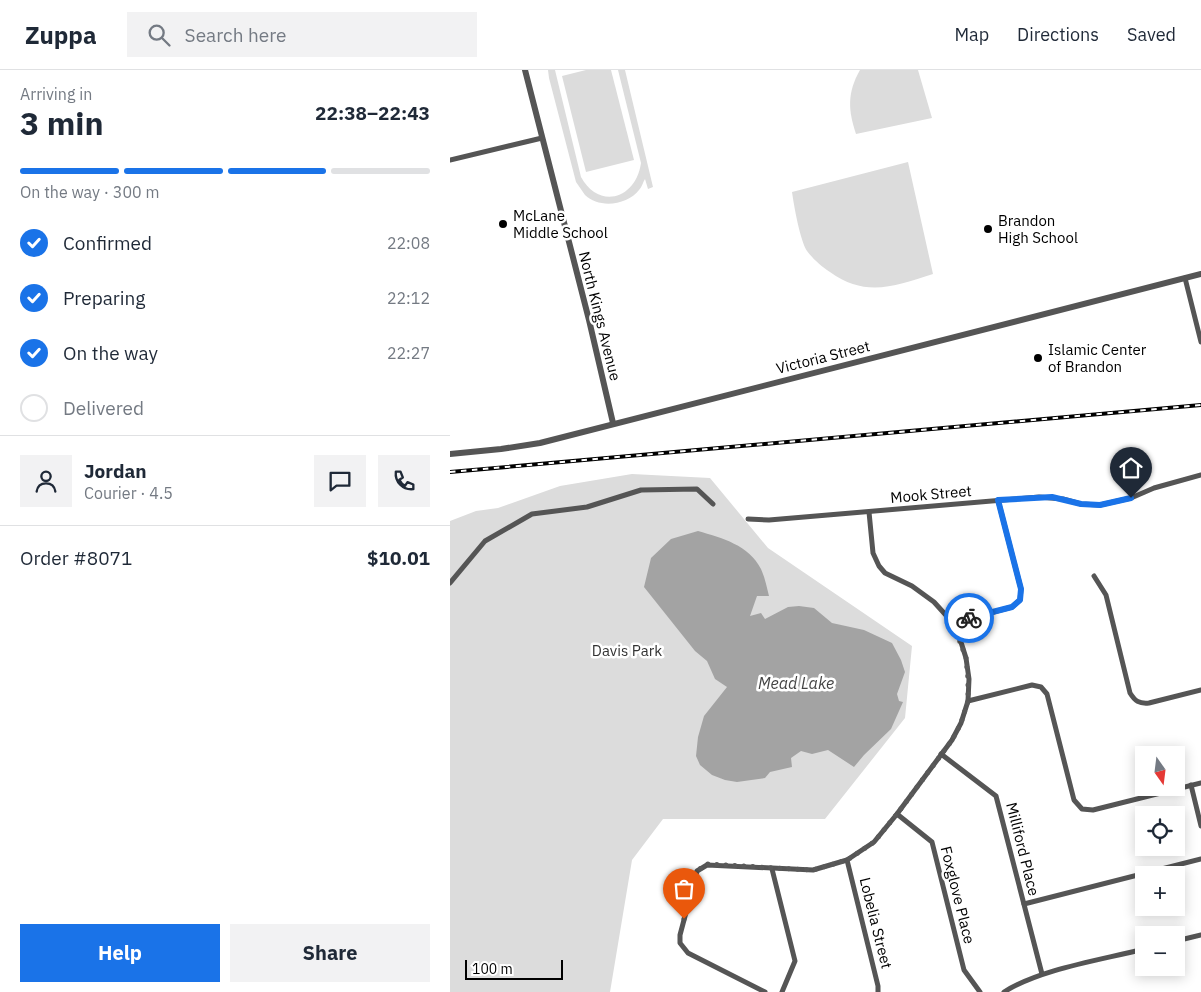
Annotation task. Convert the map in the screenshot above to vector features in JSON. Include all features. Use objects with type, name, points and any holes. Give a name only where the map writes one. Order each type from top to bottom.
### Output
[{"type":"street","name":"North Kings Avenue","points":[[526,70],[613,423]]},
{"type":"street","points":[[450,160],[542,138]]},
{"type":"street","name":"Victoria Street","points":[[450,454],[528,445],[1201,274]]},
{"type":"street","points":[[1185,278],[1201,342]]},
{"type":"street","name":"Mook Street","points":[[748,519],[769,520],[1052,497],[1081,504],[1100,505],[1131,498],[1164,484],[1201,475]]},
{"type":"street","points":[[450,584],[485,541],[532,514],[587,507],[641,490],[697,489],[714,504]]},
{"type":"street","points":[[953,623],[1012,607],[1020,600],[1021,589],[998,500]]},
{"type":"street","points":[[765,992],[688,953],[680,943],[680,935],[697,871],[706,864],[813,870],[847,860],[874,842],[897,814],[958,729],[968,701],[966,658],[953,623],[929,598],[912,586],[885,573],[879,566],[873,553],[869,512]]},
{"type":"street","points":[[1094,576],[1106,595],[1130,693],[1133,698],[1142,704],[1201,690]]},
{"type":"street","points":[[968,701],[1032,685],[1045,690],[1074,800],[1082,809],[1093,810],[1201,783]]},
{"type":"street","name":"Milliford Place","points":[[941,754],[996,796],[1042,974]]},
{"type":"street","points":[[1191,785],[1201,826]]},
{"type":"street","name":"Foxglove Place","points":[[897,814],[932,842],[964,970],[980,992]]},
{"type":"street","points":[[1024,904],[1201,859]]},
{"type":"street","name":"Lobelia Street","points":[[847,860],[878,992]]},
{"type":"street","points":[[772,869],[795,961],[782,992]]},
{"type":"street","points":[[1185,939],[1201,935]]},
{"type":"street","points":[[1004,992],[1015,985],[1042,974],[1135,951]]},
{"type":"green space","points":[[548,70],[555,70],[581,177],[597,194],[607,197],[625,192],[632,185],[638,175],[641,163],[618,70],[625,70],[653,187],[648,189],[645,179],[640,189],[628,199],[605,204],[585,195],[576,182]]},
{"type":"green space","points":[[586,70],[611,70],[634,160],[586,172],[562,76]]},
{"type":"green space","points":[[860,70],[918,70],[932,118],[856,134],[851,117],[850,102],[853,86]]},
{"type":"green space","points":[[908,162],[933,274],[893,285],[868,287],[843,280],[818,263],[804,246],[792,192]]},
{"type":"green space","name":"Davis Park","points":[[632,474],[710,478],[768,548],[912,646],[905,718],[825,819],[663,819],[632,860],[610,992],[450,992],[450,521],[476,511],[498,508],[560,486]]},
{"type":"water","name":"Mead Lake","points":[[698,531],[742,548],[756,561],[761,569],[769,596],[757,596],[750,616],[761,613],[765,619],[788,607],[814,608],[832,623],[864,630],[892,643],[905,672],[897,694],[899,701],[903,702],[891,729],[854,767],[828,750],[812,754],[801,751],[791,758],[792,767],[770,772],[765,778],[737,782],[712,775],[700,765],[696,756],[698,737],[704,716],[727,687],[715,679],[707,661],[695,651],[644,587],[651,558],[671,539]]},
{"type":"railway","points":[[450,472],[1201,405]]},
{"type":"way so far","points":[[684,919],[697,871],[706,864],[813,870],[847,860],[874,842],[952,740],[961,723],[968,701],[968,679],[966,658],[953,623],[969,618]]},
{"type":"place","name":"McLane Middle School","points":[[503,224]]},
{"type":"place","name":"Brandon High School","points":[[988,229]]},
{"type":"place","name":"Islamic Center of Brandon","points":[[1038,358]]},
{"type":"route","points":[[969,618],[1012,607],[1017,604],[1022,594],[998,500],[1052,497],[1081,504],[1100,505],[1131,498]]}]
